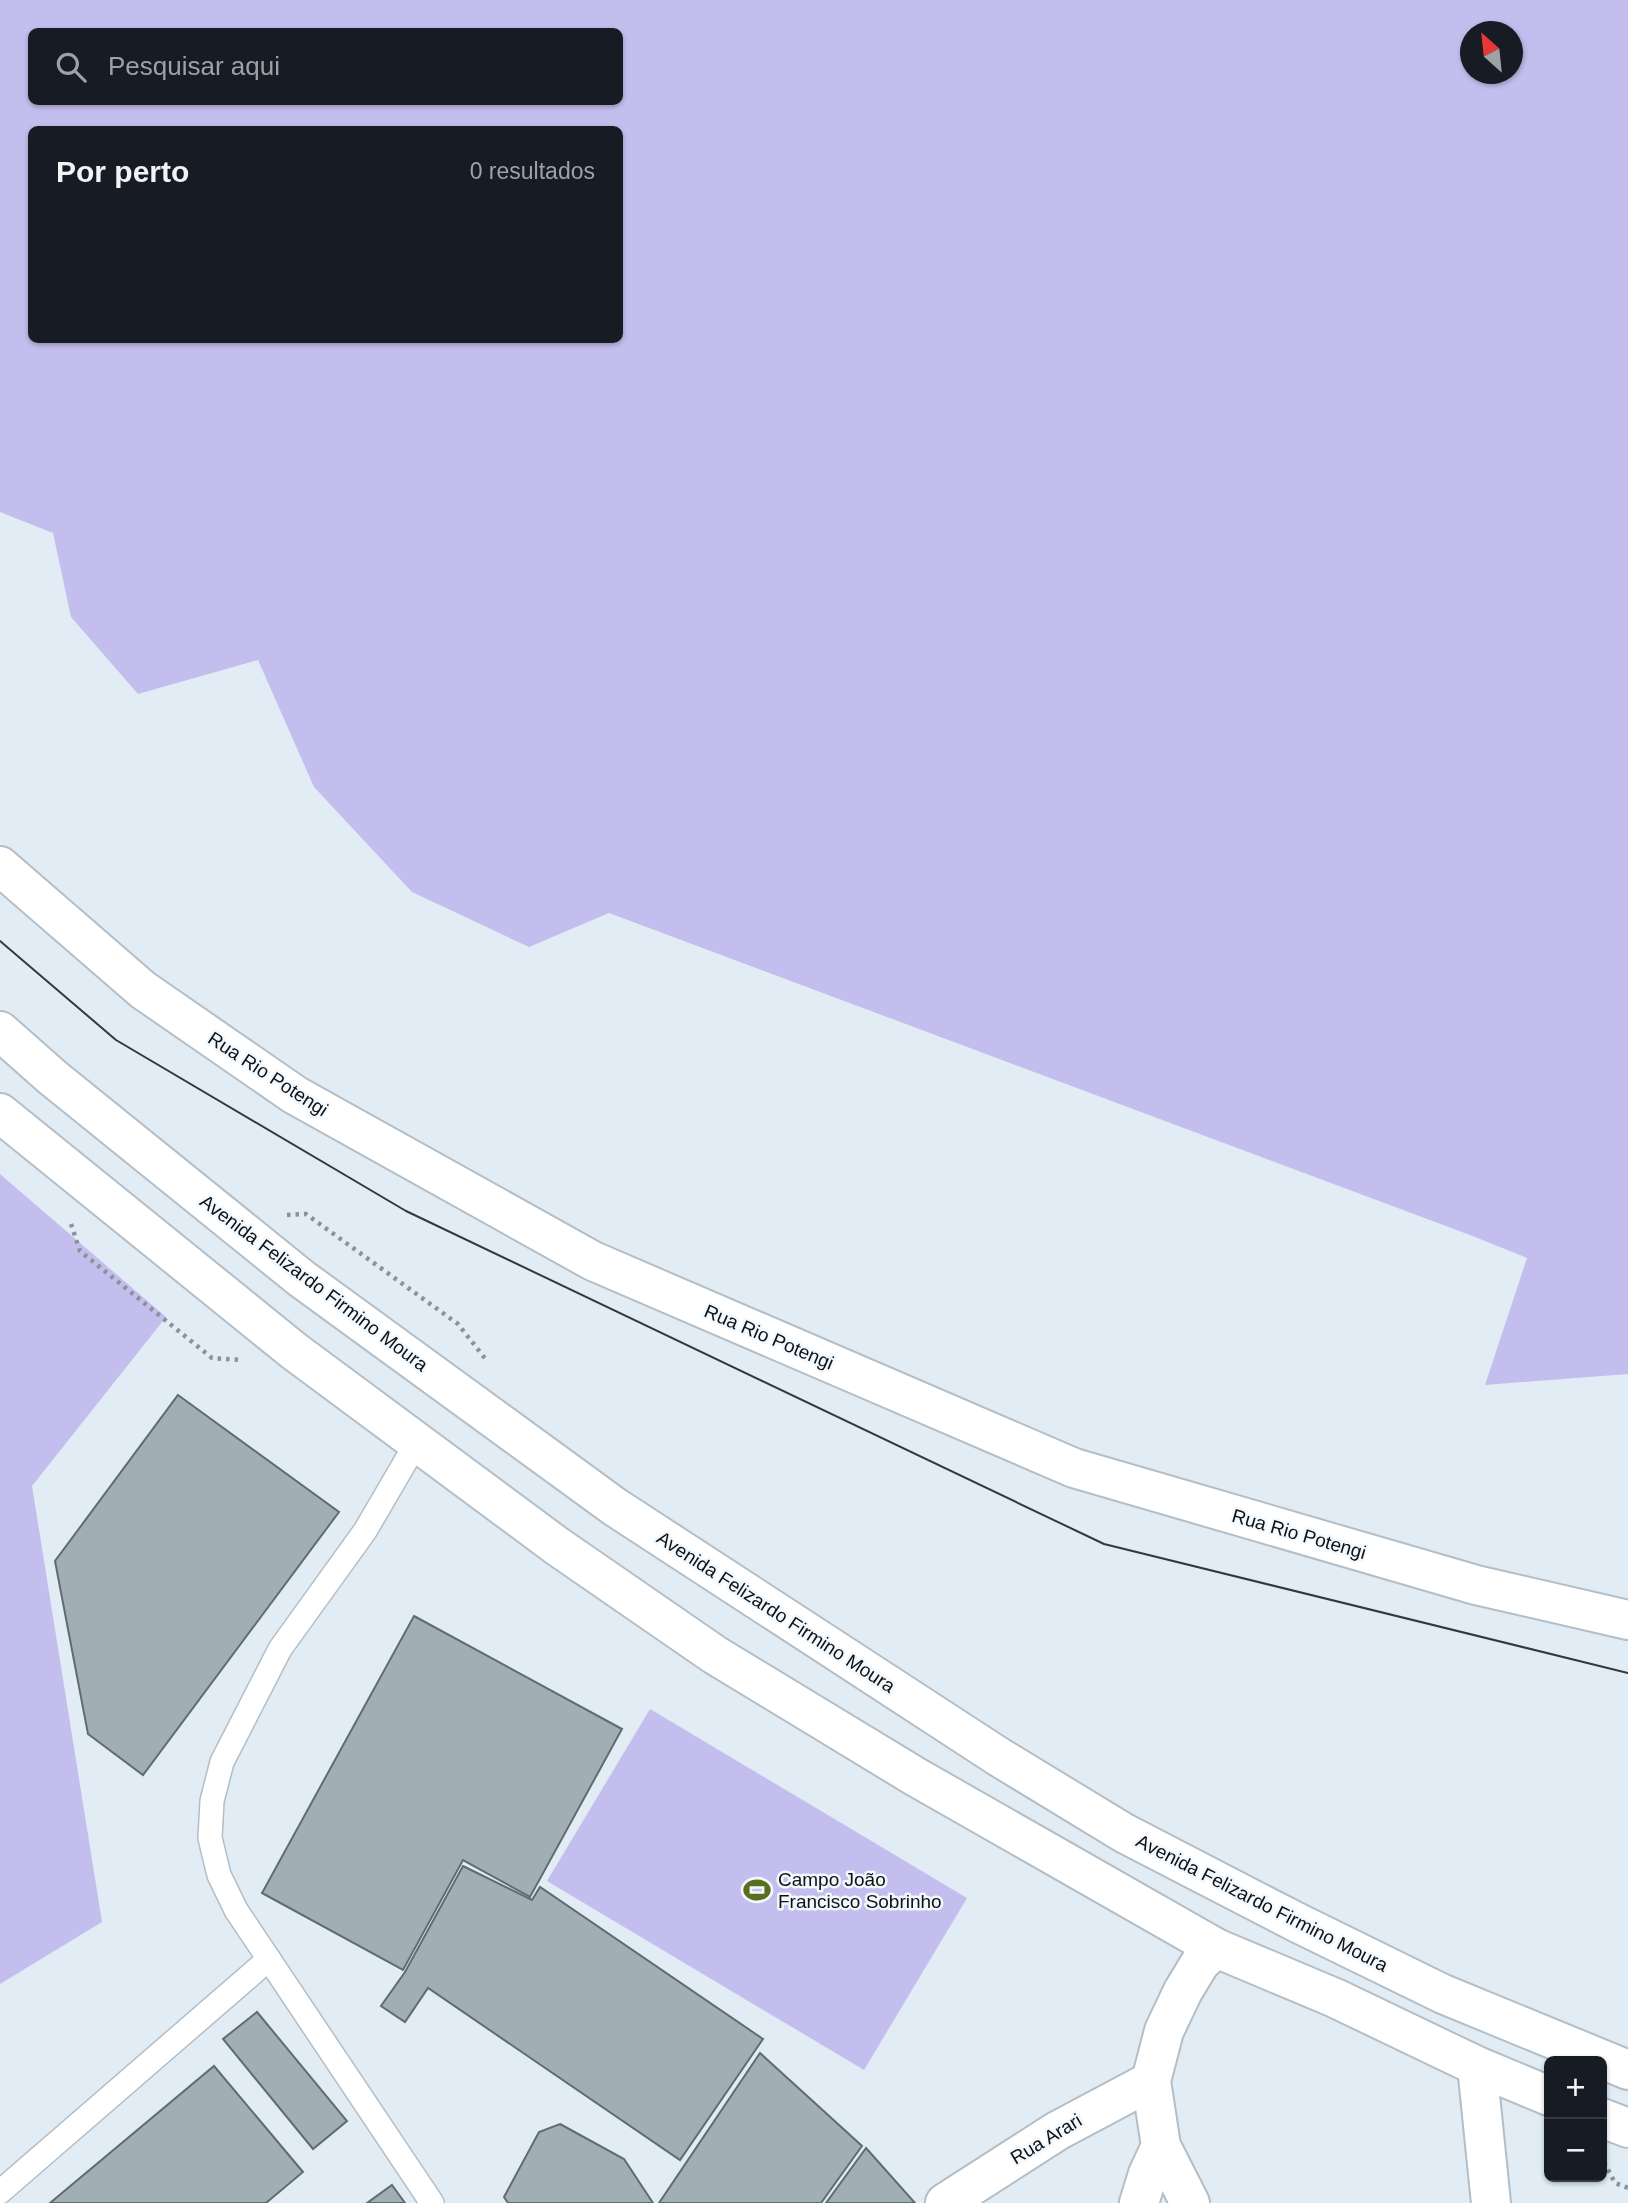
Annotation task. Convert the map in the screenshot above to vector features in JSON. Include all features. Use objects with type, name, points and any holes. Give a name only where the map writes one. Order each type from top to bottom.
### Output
[{"type":"main road","name":"Rua Rio Potengi","points":[[0,866],[144,990],[295,1095],[593,1261],[1074,1468],[1476,1585],[1628,1620]]},
{"type":"main road","name":"Avenida Felizardo Firmino Moura","points":[[0,1031],[52,1077],[302,1279],[615,1507],[999,1757],[1124,1833],[1298,1923],[1444,1994],[1628,2070]]},
{"type":"main road","points":[[0,1113],[294,1351],[557,1546],[715,1656],[916,1777],[1216,1948],[1335,1998],[1477,2066],[1544,2094]]},
{"type":"main road","points":[[1190,2203],[1161,2146],[1151,2081],[1164,2031],[1183,1992],[1200,1964],[1216,1948]]},
{"type":"main road","points":[[1477,2066],[1491,2203]]},
{"type":"main road","name":"Rua Arari","points":[[945,2203],[1057,2131],[1151,2081]]},
{"type":"main road","points":[[1605,2119],[1628,2128]]},
{"type":"main road","points":[[1139,2203],[1161,2146]]},
{"type":"lane","points":[[417,1442],[365,1531],[280,1649],[222,1762],[212,1801],[210,1838],[219,1875],[236,1910],[432,2203]]},
{"type":"lane","points":[[0,2192],[269,1959]]},
{"type":"path","points":[[282,1215],[306,1214],[458,1324],[490,1364]]},
{"type":"path","points":[[1607,2168],[1615,2183],[1628,2188]]},
{"type":"shaded area","points":[[0,0],[1628,0],[1628,1374],[1485,1385],[1527,1258],[1470,1235],[609,913],[529,947],[412,892],[314,787],[258,660],[138,694],[71,617],[53,533],[0,512]]},
{"type":"shaded area","points":[[0,1174],[166,1317],[32,1486],[102,1922],[0,1984]]},
{"type":"shaded area","name":"Campo João Francisco Sobrinho","points":[[650,1709],[967,1898],[864,2070],[547,1881]]},
{"type":"building","points":[[178,1395],[339,1512],[143,1775],[88,1734],[55,1561]]},
{"type":"building","points":[[414,1616],[622,1729],[530,1897],[463,1860],[403,1970],[262,1893]]},
{"type":"building","points":[[463,1866],[532,1900],[540,1887],[763,2039],[680,2160],[428,1988],[405,2022],[381,2006],[405,1972]]},
{"type":"building","points":[[257,2012],[347,2121],[313,2149],[223,2039]]},
{"type":"building","points":[[760,2053],[862,2146],[821,2203],[659,2203]]},
{"type":"building","points":[[214,2066],[303,2172],[266,2203],[50,2203]]},
{"type":"building","points":[[560,2124],[624,2159],[653,2203],[508,2203],[504,2197],[539,2132]]},
{"type":"building","points":[[866,2148],[915,2203],[826,2203]]},
{"type":"building","points":[[392,2185],[405,2203],[367,2203]]},
{"type":"tram line","points":[[0,941],[116,1040],[406,1211],[1104,1544],[1628,1673]]},
{"type":"place","name":"Campo João Francisco Sobrinho","points":[[757,1890]]}]
